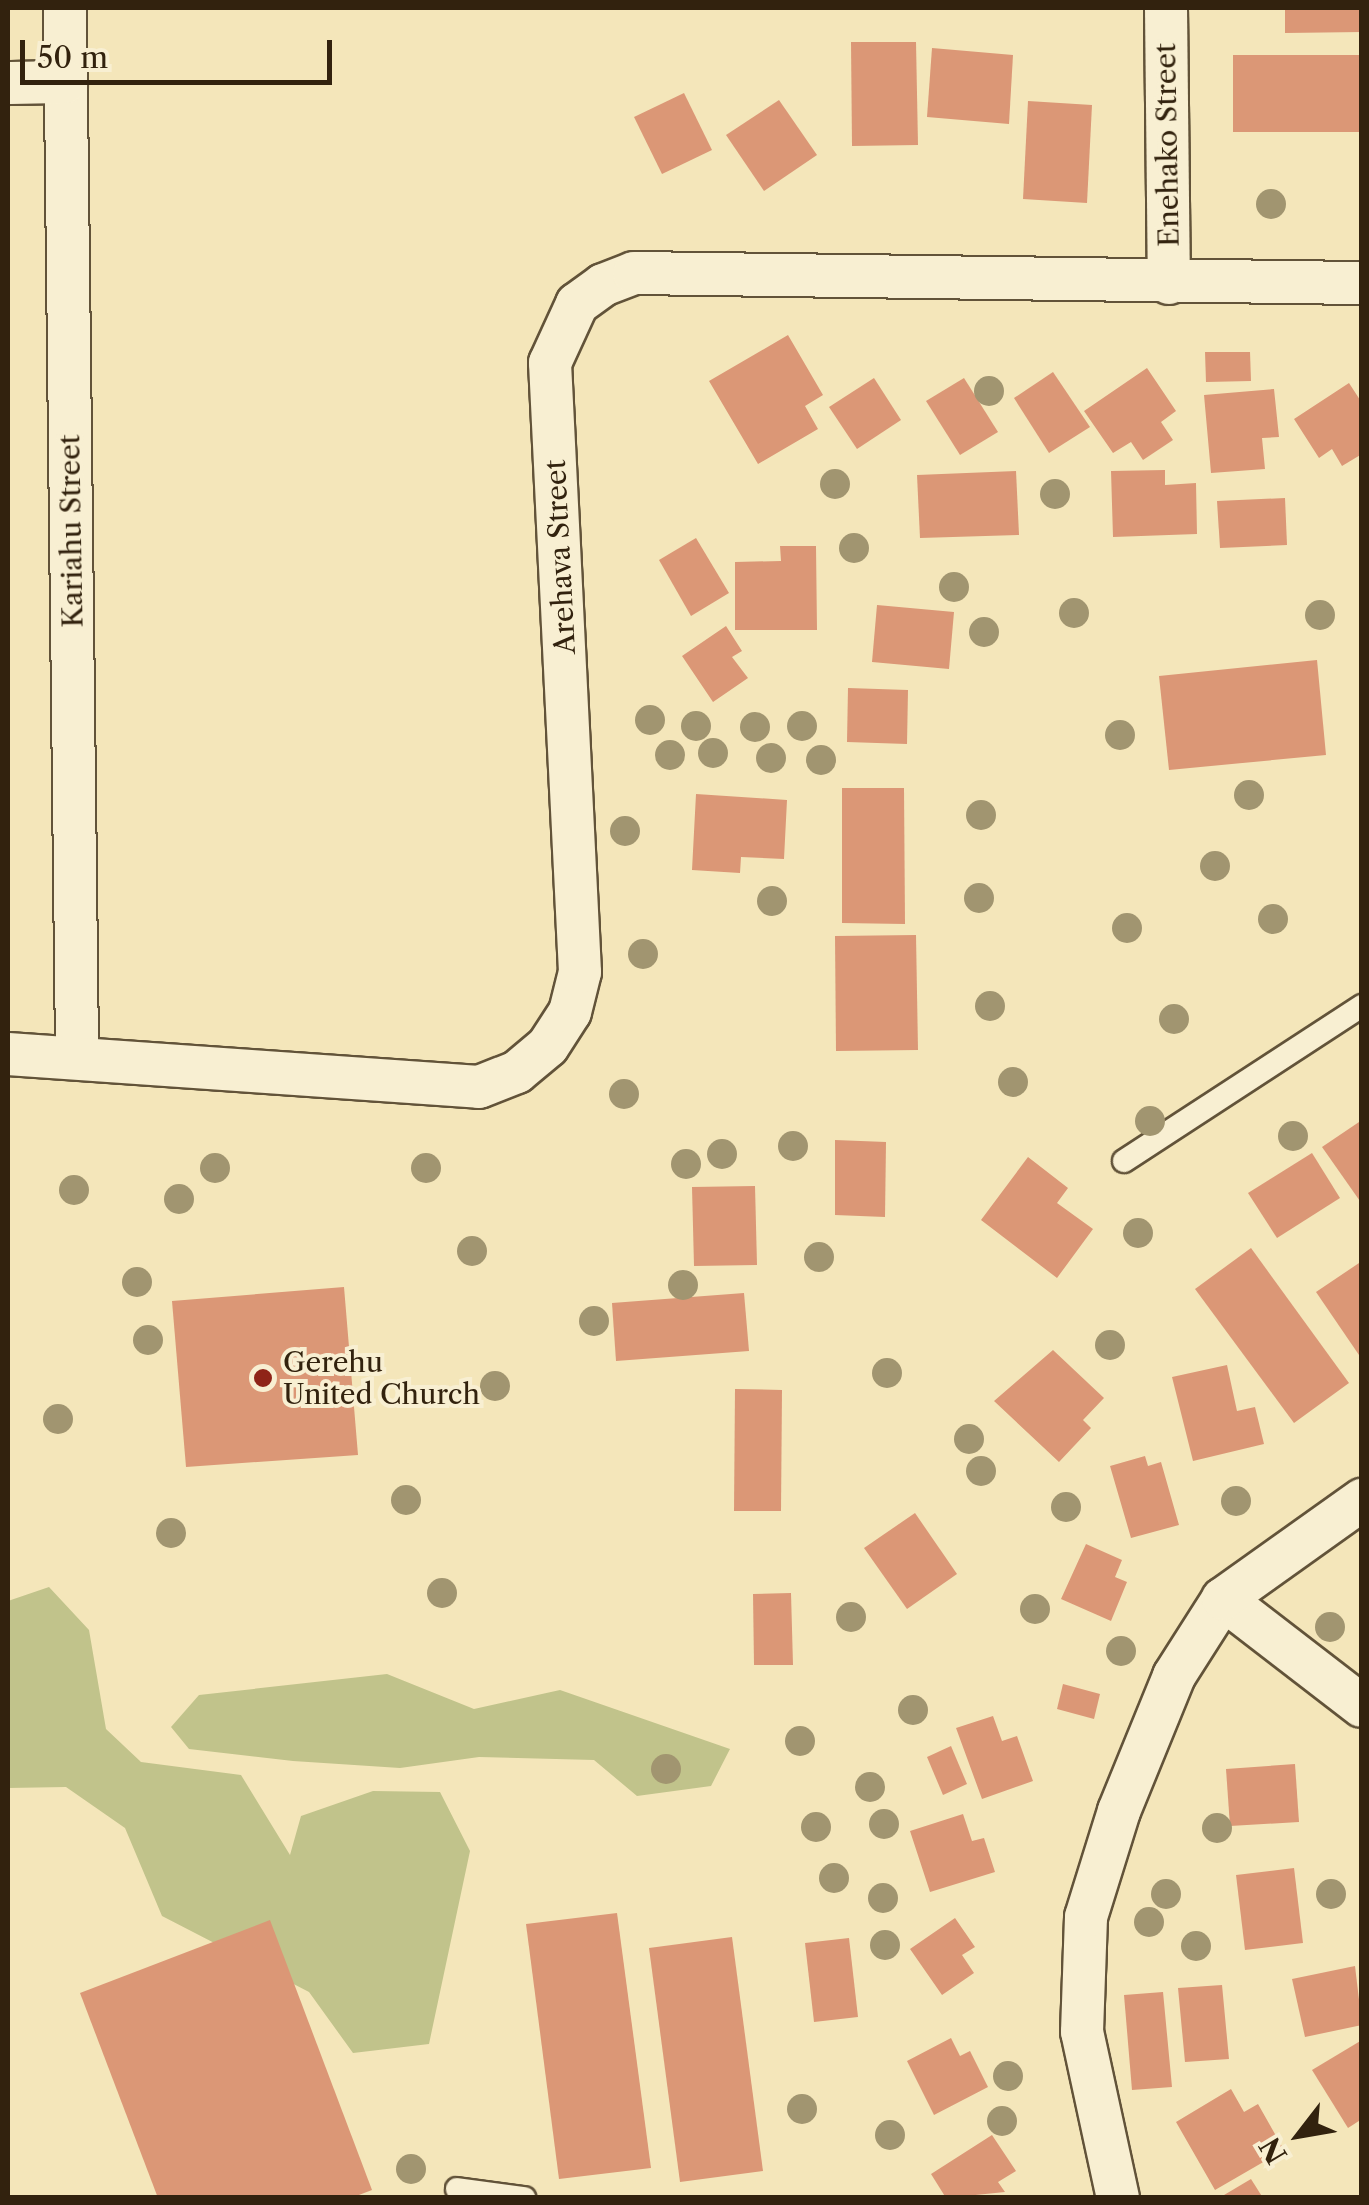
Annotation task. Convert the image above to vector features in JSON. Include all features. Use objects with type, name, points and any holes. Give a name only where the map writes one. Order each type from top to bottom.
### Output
[{"type":"street","name":"Kariahu Street","points":[[66,8],[77,1054]]},
{"type":"street","name":"Enehako Street","points":[[1166,8],[1169,283]]},
{"type":"street","points":[[8,83],[66,82]]},
{"type":"street","name":"Arehava Street","points":[[8,1054],[77,1054],[479,1086],[517,1072],[548,1046],[570,1012],[580,972],[550,363],[578,304],[604,285],[634,274],[1362,283]]},
{"type":"street","points":[[1118,2198],[1082,2032],[1086,1917],[1119,1812],[1174,1676],[1223,1599],[1362,1500]]},
{"type":"street","points":[[1223,1599],[1362,1706]]},
{"type":"lane","points":[[1124,1160],[1362,1006]]},
{"type":"lane","points":[[457,2189],[524,2198]]},
{"type":"green space","points":[[49,1587],[89,1630],[106,1729],[141,1762],[241,1775],[290,1855],[301,1816],[373,1791],[440,1792],[470,1851],[429,2044],[353,2053],[309,1992],[162,1916],[125,1828],[66,1787],[8,1788],[8,1601]]},
{"type":"green space","points":[[387,1674],[474,1709],[560,1690],[730,1749],[711,1786],[637,1796],[594,1760],[479,1757],[400,1768],[293,1761],[189,1749],[171,1727],[199,1695]]},
{"type":"building","points":[[1285,8],[1362,8],[1362,32],[1285,33]]},
{"type":"building","points":[[851,42],[916,42],[918,145],[852,146]]},
{"type":"building","points":[[932,48],[1013,55],[1009,124],[927,117]]},
{"type":"building","points":[[1233,55],[1362,55],[1362,132],[1233,132]]},
{"type":"building","points":[[684,93],[712,150],[662,174],[634,117]]},
{"type":"building","points":[[779,100],[817,155],[764,191],[726,135]]},
{"type":"building","points":[[1028,101],[1092,105],[1087,203],[1023,199]]},
{"type":"building","points":[[788,335],[823,395],[805,406],[818,429],[758,464],[709,381]]},
{"type":"building","points":[[1205,352],[1250,352],[1251,381],[1206,382]]},
{"type":"building","points":[[1147,368],[1176,411],[1161,422],[1173,440],[1143,460],[1131,442],[1113,453],[1084,411]]},
{"type":"building","points":[[1053,372],[1090,427],[1049,453],[1014,398]]},
{"type":"building","points":[[874,378],[901,420],[857,449],[829,407]]},
{"type":"building","points":[[964,378],[998,432],[960,455],[926,401]]},
{"type":"building","points":[[1349,383],[1362,403],[1362,454],[1342,466],[1332,449],[1319,458],[1294,419]]},
{"type":"building","points":[[1274,389],[1279,437],[1262,438],[1265,469],[1211,473],[1204,395]]},
{"type":"building","points":[[1165,470],[1165,485],[1196,483],[1197,534],[1113,537],[1111,471]]},
{"type":"building","points":[[1016,471],[1019,535],[920,538],[917,475]]},
{"type":"building","points":[[1285,498],[1287,545],[1220,548],[1217,501]]},
{"type":"building","points":[[696,538],[729,593],[691,616],[659,560]]},
{"type":"building","points":[[780,546],[816,546],[817,630],[735,630],[735,562],[781,561]]},
{"type":"building","points":[[877,605],[954,612],[949,669],[872,662]]},
{"type":"building","points":[[726,626],[742,651],[732,657],[748,678],[713,702],[682,656]]},
{"type":"building","points":[[1317,660],[1326,755],[1169,770],[1159,676]]},
{"type":"building","points":[[848,688],[908,690],[907,744],[847,742]]},
{"type":"building","points":[[842,788],[904,788],[905,924],[842,923]]},
{"type":"building","points":[[696,794],[787,800],[784,859],[741,857],[740,873],[692,870]]},
{"type":"building","points":[[916,935],[918,1050],[836,1051],[835,936]]},
{"type":"building","points":[[1362,1120],[1362,1204],[1322,1147]]},
{"type":"building","points":[[835,1140],[886,1142],[885,1217],[835,1215]]},
{"type":"building","points":[[1312,1153],[1340,1198],[1277,1238],[1248,1193]]},
{"type":"building","points":[[1028,1157],[1068,1188],[1057,1203],[1093,1229],[1057,1278],[981,1220]]},
{"type":"building","points":[[755,1186],[757,1265],[694,1266],[692,1187]]},
{"type":"building","points":[[1251,1248],[1349,1383],[1294,1423],[1195,1289]]},
{"type":"building","points":[[1362,1261],[1362,1354],[1359,1355],[1316,1292]]},
{"type":"building","points":[[344,1287],[358,1455],[186,1467],[172,1301]]},
{"type":"building","points":[[744,1293],[749,1351],[616,1361],[612,1303]]},
{"type":"building","points":[[1053,1350],[1104,1398],[1083,1420],[1091,1428],[1059,1462],[994,1401]]},
{"type":"building","points":[[1227,1365],[1237,1411],[1255,1407],[1264,1444],[1193,1461],[1172,1377]]},
{"type":"building","points":[[735,1389],[782,1390],[781,1511],[734,1511]]},
{"type":"building","points":[[1145,1456],[1148,1466],[1161,1462],[1179,1525],[1131,1538],[1110,1466]]},
{"type":"building","points":[[915,1513],[957,1574],[907,1609],[864,1548]]},
{"type":"building","points":[[1086,1544],[1122,1560],[1115,1577],[1127,1582],[1111,1621],[1061,1599]]},
{"type":"building","points":[[791,1593],[793,1665],[754,1665],[753,1594]]},
{"type":"building","points":[[1063,1684],[1100,1694],[1094,1719],[1057,1709]]},
{"type":"building","points":[[993,1716],[1002,1741],[1017,1736],[1033,1781],[982,1799],[956,1728]]},
{"type":"building","points":[[951,1746],[967,1784],[943,1795],[927,1757]]},
{"type":"building","points":[[1295,1764],[1299,1822],[1230,1826],[1226,1769]]},
{"type":"building","points":[[963,1814],[972,1841],[984,1838],[995,1872],[930,1892],[910,1831]]},
{"type":"building","points":[[1294,1868],[1303,1943],[1245,1950],[1236,1875]]},
{"type":"building","points":[[617,1913],[651,2168],[559,2179],[526,1924]]},
{"type":"building","points":[[955,1918],[975,1947],[962,1955],[974,1973],[942,1995],[910,1949]]},
{"type":"building","points":[[270,1920],[372,2190],[351,2198],[158,2198],[80,1993]]},
{"type":"building","points":[[732,1937],[763,2171],[680,2182],[649,1948]]},
{"type":"building","points":[[849,1938],[858,2017],[814,2022],[805,1943]]},
{"type":"building","points":[[1355,1966],[1362,2025],[1305,2037],[1292,1979]]},
{"type":"building","points":[[1222,1985],[1229,2059],[1185,2062],[1178,1988]]},
{"type":"building","points":[[1163,1992],[1172,2087],[1132,2090],[1124,1995]]},
{"type":"building","points":[[951,2038],[960,2056],[970,2051],[988,2087],[934,2115],[907,2061]]},
{"type":"building","points":[[1362,2040],[1362,2119],[1348,2128],[1312,2070]]},
{"type":"building","points":[[1231,2089],[1244,2112],[1258,2104],[1284,2150],[1215,2190],[1176,2122]]},
{"type":"building","points":[[992,2135],[1016,2171],[998,2182],[1005,2192],[946,2198],[931,2174]]},
{"type":"building","points":[[1251,2179],[1263,2198],[1219,2198]]},
{"type":"place","name":"Gerehu United Church","points":[[263,1378]]}]
